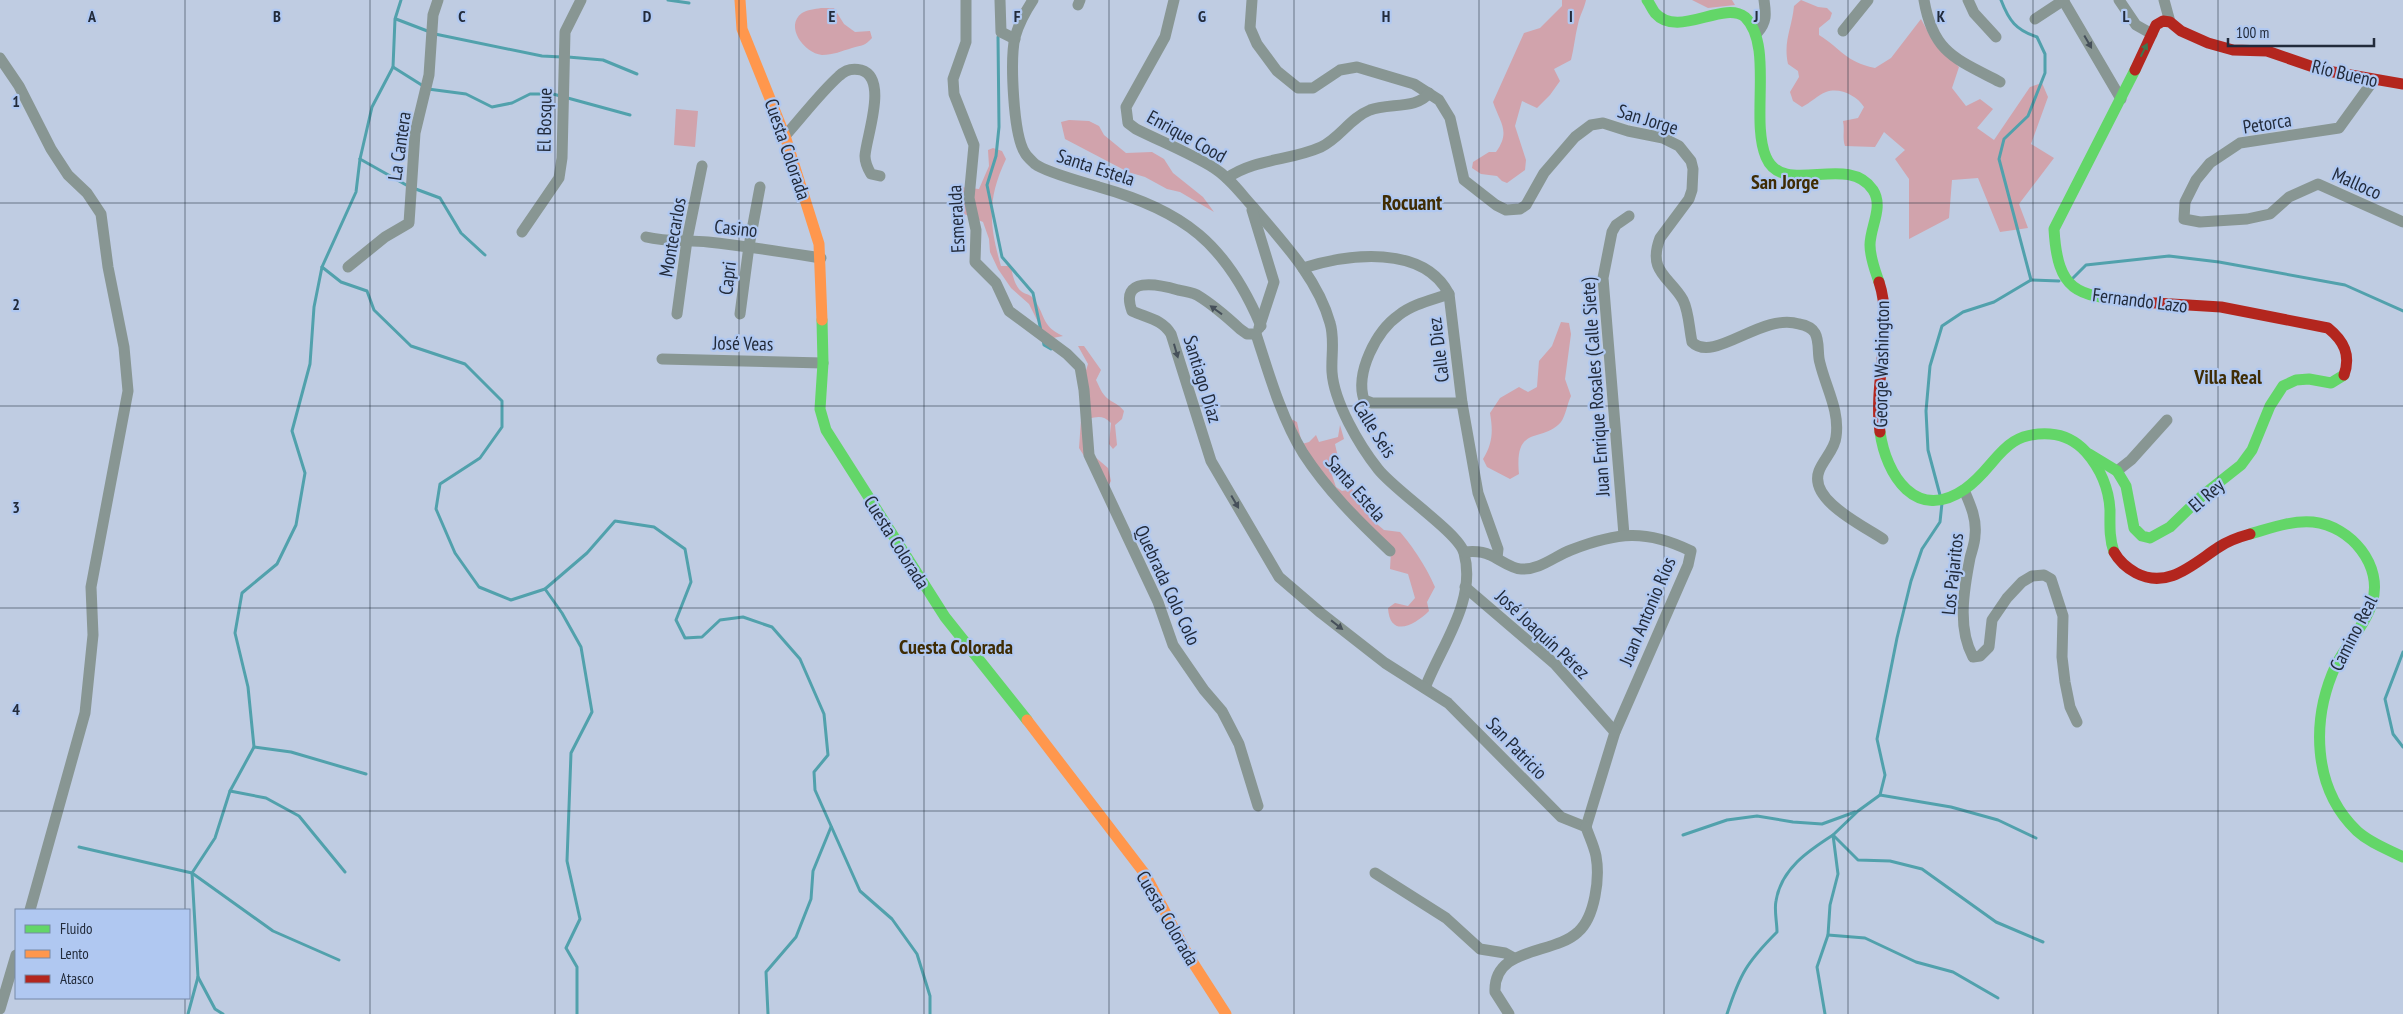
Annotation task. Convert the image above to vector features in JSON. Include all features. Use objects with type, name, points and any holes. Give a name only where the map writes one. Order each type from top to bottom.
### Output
[{"type":"street","name":"La Cantera","points":[[348,267],[385,237],[409,223],[415,133],[428,75],[433,15],[438,0]]},
{"type":"street","name":"El Bosque","points":[[522,232],[559,178],[562,158],[565,32],[581,0]]},
{"type":"street","name":"Cuesta Colorada","points":[[740,0],[742,29],[785,136],[804,192],[821,258],[822,363],[820,415],[838,451],[945,617],[1017,706],[1145,874],[1160,899],[1188,955],[1226,1014]]},
{"type":"street","name":"Esmeralda","points":[[966,0],[966,42],[953,79],[954,94],[974,144],[969,198],[976,230],[976,262],[996,283],[1009,311],[1067,354],[1080,367]]},
{"type":"street","points":[[1000,0],[1001,32],[1015,39]]},
{"type":"street","name":"Santa Estela","points":[[1033,0],[1020,21],[1015,39],[1015,113],[1024,153],[1037,166],[1127,195],[1172,214],[1220,254],[1249,297],[1280,403],[1302,451],[1331,491],[1390,551]]},
{"type":"street","name":"Enrique Cood","points":[[1174,0],[1165,36],[1126,107],[1128,123],[1136,129],[1214,168],[1227,178],[1241,169],[1257,163],[1319,148],[1332,141],[1354,119],[1366,112],[1382,106],[1414,104],[1425,100],[1429,93]]},
{"type":"street","name":"San Jorge","points":[[1252,0],[1250,28],[1257,44],[1277,71],[1298,88],[1313,88],[1340,70],[1357,67],[1402,80],[1439,100],[1450,118],[1464,180],[1496,205],[1506,210],[1520,209],[1526,205],[1544,173],[1575,137],[1591,125],[1603,123],[1628,132],[1663,138],[1679,146],[1691,161],[1692,190],[1689,199],[1660,238],[1657,261],[1665,280],[1683,300],[1692,342],[1701,347],[1712,348],[1760,326],[1776,322],[1794,322],[1811,328],[1815,333],[1820,363],[1832,398],[1836,439],[1818,472],[1820,488],[1838,510],[1882,539]]},
{"type":"street","points":[[1647,0],[1654,13],[1670,21],[1681,21],[1720,10],[1740,13],[1753,24],[1757,33],[1764,24],[1766,17],[1764,0]]},
{"type":"street","points":[[1843,31],[1868,0]]},
{"type":"street","points":[[1924,0],[1930,25],[1938,42],[1961,63],[2000,82]]},
{"type":"street","points":[[1968,0],[1974,13],[1996,37]]},
{"type":"street","points":[[2035,19],[2063,0],[2121,99]]},
{"type":"street","points":[[2119,0],[2136,25],[2152,34],[2156,25],[2160,22],[2170,22],[2164,0]]},
{"type":"street","name":"Río Bueno","points":[[2170,22],[2181,31],[2208,43],[2233,50],[2267,51],[2322,70],[2373,81],[2403,84]]},
{"type":"street","name":"George Washington","points":[[1757,33],[1762,139],[1768,161],[1778,172],[1791,175],[1802,176],[1840,172],[1855,175],[1866,180],[1874,189],[1877,209],[1870,245],[1874,272],[1884,300],[1880,440],[1883,455],[1892,474],[1903,489],[1912,495],[1928,500],[1949,496],[1964,490],[2007,446],[2026,435],[2062,436],[2081,446],[2086,452]]},
{"type":"street","name":"Fernando Lazo","points":[[2152,34],[2054,229],[2055,248],[2066,281],[2089,296],[2166,305],[2221,307],[2328,328],[2339,336],[2346,351],[2349,364],[2343,377],[2332,383]]},
{"type":"street","points":[[0,58],[19,86],[51,149],[68,175],[87,193],[101,214],[108,267],[124,347],[128,391],[91,587],[93,635],[86,713],[30,909]]},
{"type":"street","points":[[785,136],[840,75],[853,69],[865,72],[871,78],[875,101],[865,156],[871,174],[880,176]]},
{"type":"street","name":"Petorca","points":[[2184,219],[2185,202],[2196,180],[2210,163],[2240,143],[2339,128],[2373,81]]},
{"type":"street","name":"Montecarlos","points":[[677,314],[687,240],[702,166]]},
{"type":"street","name":"Calle Seis","points":[[1227,178],[1282,240],[1303,268],[1319,297],[1331,326],[1334,390],[1341,410],[1378,469],[1449,533],[1464,552]]},
{"type":"street","name":"Malloco","points":[[2184,219],[2200,222],[2247,219],[2270,214],[2289,197],[2318,184],[2403,222]]},
{"type":"street","name":"Capri","points":[[740,314],[748,246],[760,187]]},
{"type":"street","points":[[1251,205],[1274,282],[1259,330]]},
{"type":"street","name":"Juan Enrique Rosales (Calle Siete)","points":[[1624,534],[1603,278],[1612,232],[1616,225],[1629,216]]},
{"type":"street","name":"Casino","points":[[646,237],[660,240],[687,240],[748,246],[821,258]]},
{"type":"street","name":"Calle Diez","points":[[1303,268],[1331,259],[1360,257],[1390,258],[1411,262],[1430,271],[1449,294],[1462,403],[1478,493],[1498,549],[1497,558]]},
{"type":"street","name":"Santiago Díaz","points":[[1259,330],[1247,334],[1196,294],[1149,284],[1138,286],[1131,292],[1128,301],[1132,311],[1158,320],[1166,325],[1171,334],[1211,461],[1279,577],[1321,613],[1385,662],[1415,684],[1425,688]]},
{"type":"street","points":[[1449,294],[1411,307],[1388,323],[1371,351],[1366,364],[1361,391],[1364,400],[1372,403],[1462,403]]},
{"type":"street","name":"José Veas","points":[[662,359],[822,363]]},
{"type":"street","name":"Quebrada Colo Colo","points":[[1080,367],[1084,390],[1088,455],[1158,602],[1173,645],[1204,690],[1222,711],[1239,744],[1248,766],[1258,806]]},
{"type":"street","name":"El Rey","points":[[2117,471],[2126,486],[2134,528],[2142,536],[2150,538],[2170,527],[2204,495],[2241,465],[2252,450],[2270,406],[2283,386],[2296,380],[2309,379],[2332,383]]},
{"type":"street","points":[[2086,452],[2117,471],[2131,460],[2167,420]]},
{"type":"street","name":"Camino Real","points":[[2086,452],[2099,473],[2107,493],[2115,556],[2142,576],[2166,578],[2182,573],[2223,544],[2290,522],[2309,520],[2327,524],[2343,533],[2367,557],[2375,573],[2375,595],[2372,605],[2332,672],[2320,714],[2318,740],[2328,788],[2344,817],[2366,838],[2403,857]]},
{"type":"street","name":"Los Pajaritos","points":[[1964,490],[1972,508],[1976,534],[1964,591],[1964,628],[1968,647],[1973,657],[1980,656],[1989,647],[1992,620],[2022,582],[2032,576],[2044,575],[2051,579],[2063,616],[2062,656],[2065,682],[2070,707],[2077,722]]},
{"type":"street","name":"Juan Antonio Ríos","points":[[1464,552],[1488,554],[1520,570],[1539,566],[1571,550],[1624,534],[1652,537],[1692,551],[1688,565],[1615,732],[1586,827]]},
{"type":"street","points":[[1425,688],[1463,603],[1465,587],[1464,552]]},
{"type":"street","name":"José Joaquín Pérez","points":[[1465,587],[1555,664],[1615,732]]},
{"type":"street","name":"San Patricio","points":[[1425,688],[1448,703],[1561,817],[1572,824],[1586,827]]},
{"type":"street","points":[[1509,1014],[1498,1000],[1494,985],[1503,968],[1514,958],[1563,942],[1579,932],[1590,914],[1596,880],[1596,856],[1586,827]]},
{"type":"street","points":[[1375,873],[1446,918],[1480,949],[1505,953],[1514,958]]},
{"type":"street","points":[[0,1009],[15,958]]},
{"type":"shaded area","points":[[1562,0],[1586,0],[1578,24],[1571,60],[1554,69],[1560,81],[1537,108],[1522,101],[1515,126],[1526,160],[1525,170],[1507,183],[1497,176],[1481,174],[1472,168],[1473,162],[1489,152],[1496,152],[1503,138],[1503,127],[1493,102],[1524,33],[1540,28],[1562,6]]},
{"type":"shaded area","points":[[1692,0],[1732,0],[1735,5],[1708,8]]},
{"type":"shaded area","points":[[1801,0],[1818,7],[1827,8],[1832,13],[1830,19],[1819,28],[1819,35],[1850,58],[1875,68],[1891,58],[1921,19],[1934,43],[1959,67],[1952,88],[1966,106],[1980,99],[1993,109],[1977,128],[1994,140],[2030,87],[2042,83],[2048,97],[2031,144],[2054,158],[2019,204],[2028,228],[2000,232],[1978,178],[1952,180],[1949,218],[1909,239],[1909,179],[1895,159],[1905,150],[1884,132],[1875,147],[1845,146],[1843,121],[1858,118],[1864,107],[1853,96],[1831,91],[1820,95],[1802,107],[1793,101],[1790,92],[1799,77],[1798,71],[1788,64],[1787,41],[1794,6]]},
{"type":"shaded area","points":[[821,8],[834,8],[844,24],[855,32],[870,31],[872,38],[863,45],[837,53],[822,55],[815,53],[803,44],[795,25],[797,18],[802,13]]},
{"type":"shaded area","points":[[676,109],[698,111],[695,147],[674,145]]},
{"type":"shaded area","points":[[1069,120],[1089,121],[1099,126],[1104,135],[1126,153],[1152,152],[1164,159],[1173,173],[1203,197],[1214,212],[1180,192],[1167,189],[1145,177],[1128,172],[1065,139],[1061,122]]},
{"type":"shaded area","points":[[993,148],[1002,151],[1006,159],[996,187],[992,212],[994,238],[1001,266],[1011,266],[1014,280],[1019,289],[1032,297],[1050,328],[1063,336],[1053,338],[1041,328],[1029,304],[1011,288],[998,269],[990,252],[989,239],[983,222],[964,214],[956,197],[960,187],[979,189],[989,166],[988,150]]},
{"type":"shaded area","points":[[1561,322],[1569,323],[1571,334],[1565,379],[1571,396],[1561,422],[1554,428],[1525,441],[1521,447],[1519,458],[1519,474],[1510,479],[1487,467],[1483,459],[1489,448],[1491,437],[1490,413],[1500,398],[1519,387],[1528,392],[1537,387],[1539,361],[1552,346]]},
{"type":"shaded area","points":[[1078,346],[1084,346],[1101,370],[1096,380],[1104,394],[1124,411],[1122,419],[1115,425],[1117,445],[1113,449],[1109,444],[1111,423],[1101,417],[1089,419],[1094,456],[1108,468],[1111,481],[1106,490],[1079,448],[1084,377],[1088,364]]},
{"type":"shaded area","points":[[1287,417],[1297,422],[1302,444],[1309,442],[1316,435],[1319,442],[1338,437],[1340,425],[1344,439],[1335,444],[1339,462],[1331,472],[1336,487],[1342,491],[1352,489],[1368,507],[1371,519],[1384,530],[1400,532],[1419,558],[1435,587],[1427,602],[1429,611],[1417,621],[1404,626],[1393,624],[1388,608],[1395,603],[1408,606],[1415,598],[1408,574],[1390,569],[1391,551],[1327,493]]},
{"type":"waterway","points":[[188,1014],[198,977],[192,873],[215,838],[230,791],[254,747],[248,687],[235,633],[242,593],[277,564],[296,525],[305,473],[292,431],[310,364],[314,307],[322,267],[356,192],[360,159],[372,107],[393,67],[395,19],[401,0]]},
{"type":"waterway","points":[[668,0],[689,3]]},
{"type":"waterway","points":[[2001,0],[2014,24],[2018,28],[2037,37],[2045,54],[2045,73],[2028,116],[2004,139],[1999,159],[2031,280]]},
{"type":"waterway","points":[[396,19],[430,32]]},
{"type":"waterway","points":[[435,34],[542,56],[562,57]]},
{"type":"waterway","name":"Quebrada Colo Colo","points":[[998,37],[999,127],[996,156],[987,185],[1002,257],[1033,293],[1041,331]]},
{"type":"waterway","points":[[568,57],[603,60],[637,74]]},
{"type":"waterway","points":[[393,67],[428,89],[466,94],[492,107],[512,103],[530,94],[553,94],[630,115]]},
{"type":"waterway","points":[[360,159],[408,186]]},
{"type":"waterway","points":[[413,188],[440,198],[461,233],[485,255]]},
{"type":"waterway","points":[[2073,278],[2086,265],[2169,256],[2219,262],[2345,285],[2403,311]]},
{"type":"waterway","points":[[322,267],[341,282],[367,291],[374,310],[411,346],[465,364],[502,401],[502,427],[480,458],[440,484],[436,509],[455,553],[479,587],[511,600],[545,589],[587,553],[615,521],[654,527],[685,549],[691,582],[676,620],[685,638],[702,637],[720,620],[743,617],[772,627],[800,659],[824,714],[828,755],[814,772],[815,790],[860,891],[892,919],[917,954],[930,996],[930,1014]]},
{"type":"waterway","points":[[1940,495],[1928,450],[1926,411],[1930,366],[1942,326],[1963,312],[1994,302],[2031,280],[2059,281]]},
{"type":"waterway","name":"Quebrada Colo Colo","points":[[1043,340],[1044,345],[1051,349]]},
{"type":"waterway","points":[[1825,1014],[1817,967],[1828,935],[1830,905],[1838,874],[1833,835],[1858,811],[1880,795],[1885,775],[1877,739],[1897,638],[1911,581],[1922,549],[1940,522],[1942,503]]},
{"type":"waterway","points":[[545,589],[562,613],[581,647],[592,712],[571,753],[567,861],[580,919],[566,948],[577,967],[577,1014]]},
{"type":"waterway","points":[[2403,652],[2385,699],[2393,734],[2403,747]]},
{"type":"waterway","points":[[254,747],[291,752],[366,774]]},
{"type":"waterway","points":[[230,791],[266,798],[299,816],[345,872]]},
{"type":"waterway","points":[[1880,795],[1951,807],[1998,820],[2036,838]]},
{"type":"waterway","points":[[1683,835],[1727,820],[1757,816],[1793,822],[1822,824],[1855,812]]},
{"type":"waterway","points":[[768,1014],[766,972],[796,937],[811,899],[813,871],[831,827]]},
{"type":"waterway","points":[[1727,1014],[1746,969],[1758,952],[1777,932],[1775,905],[1784,879],[1805,854],[1833,835],[1858,860],[1890,861],[1922,869],[1996,922],[2043,942]]},
{"type":"waterway","points":[[79,847],[192,873],[273,931],[339,960]]},
{"type":"waterway","points":[[1828,935],[1865,938],[1916,962],[1953,972],[1998,998]]},
{"type":"waterway","points":[[198,977],[215,1009],[223,1014]]},
{"type":"traffic: fast","points":[[1647,0],[1655,13],[1665,20],[1676,22],[1725,13],[1736,13],[1745,17],[1754,30],[1758,45],[1760,64],[1760,123],[1766,157],[1774,169],[1786,174],[1848,175],[1862,179],[1873,190],[1876,197],[1877,210],[1870,250],[1879,282]]},
{"type":"traffic: fast","points":[[2135,70],[2054,229],[2056,251],[2061,268],[2067,280],[2076,288],[2087,294],[2139,302]]},
{"type":"traffic: fast","points":[[822,320],[823,363],[820,409],[826,430],[945,617],[1027,720]]},
{"type":"traffic: fast","points":[[2089,454],[2117,471],[2126,486],[2134,528],[2142,536],[2150,538],[2170,527],[2203,495],[2241,465],[2252,450],[2270,406],[2283,386],[2296,380],[2309,379],[2331,383],[2344,375]]},
{"type":"traffic: fast","points":[[1880,432],[1883,448],[1897,478],[1906,489],[1918,497],[1932,500],[1948,498],[1965,489],[2010,444],[2021,438],[2050,434],[2070,439],[2086,452],[2096,465],[2103,479],[2108,494],[2114,552]]},
{"type":"traffic: fast","points":[[2250,534],[2297,522],[2313,522],[2327,525],[2340,531],[2352,540],[2369,562],[2373,575],[2372,603],[2365,619],[2340,657],[2328,686],[2322,708],[2320,752],[2324,774],[2331,795],[2342,814],[2367,839],[2403,857]]},
{"type":"traffic: slow","points":[[740,0],[742,29],[785,136],[819,244],[822,320]]},
{"type":"traffic: slow","points":[[1027,720],[1145,874],[1188,955],[1226,1014]]},
{"type":"traffic: jam","points":[[2135,70],[2156,25],[2163,21],[2170,22],[2181,31],[2208,43],[2233,50],[2267,51],[2322,70],[2403,84]]},
{"type":"traffic: jam","points":[[1879,282],[1885,317],[1879,394],[1880,432]]},
{"type":"traffic: jam","points":[[2139,302],[2221,307],[2328,328],[2345,349],[2347,361],[2344,375]]},
{"type":"traffic: jam","points":[[2114,552],[2129,569],[2148,577],[2159,578],[2180,572],[2222,545],[2250,534]]},
{"type":"district","name":"San Jorge","points":[[1785,182]]},
{"type":"district","name":"Rocuant","points":[[1412,203]]},
{"type":"district","name":"Villa Real","points":[[2228,377]]},
{"type":"district","name":"Cuesta Colorada","points":[[956,647]]}]
